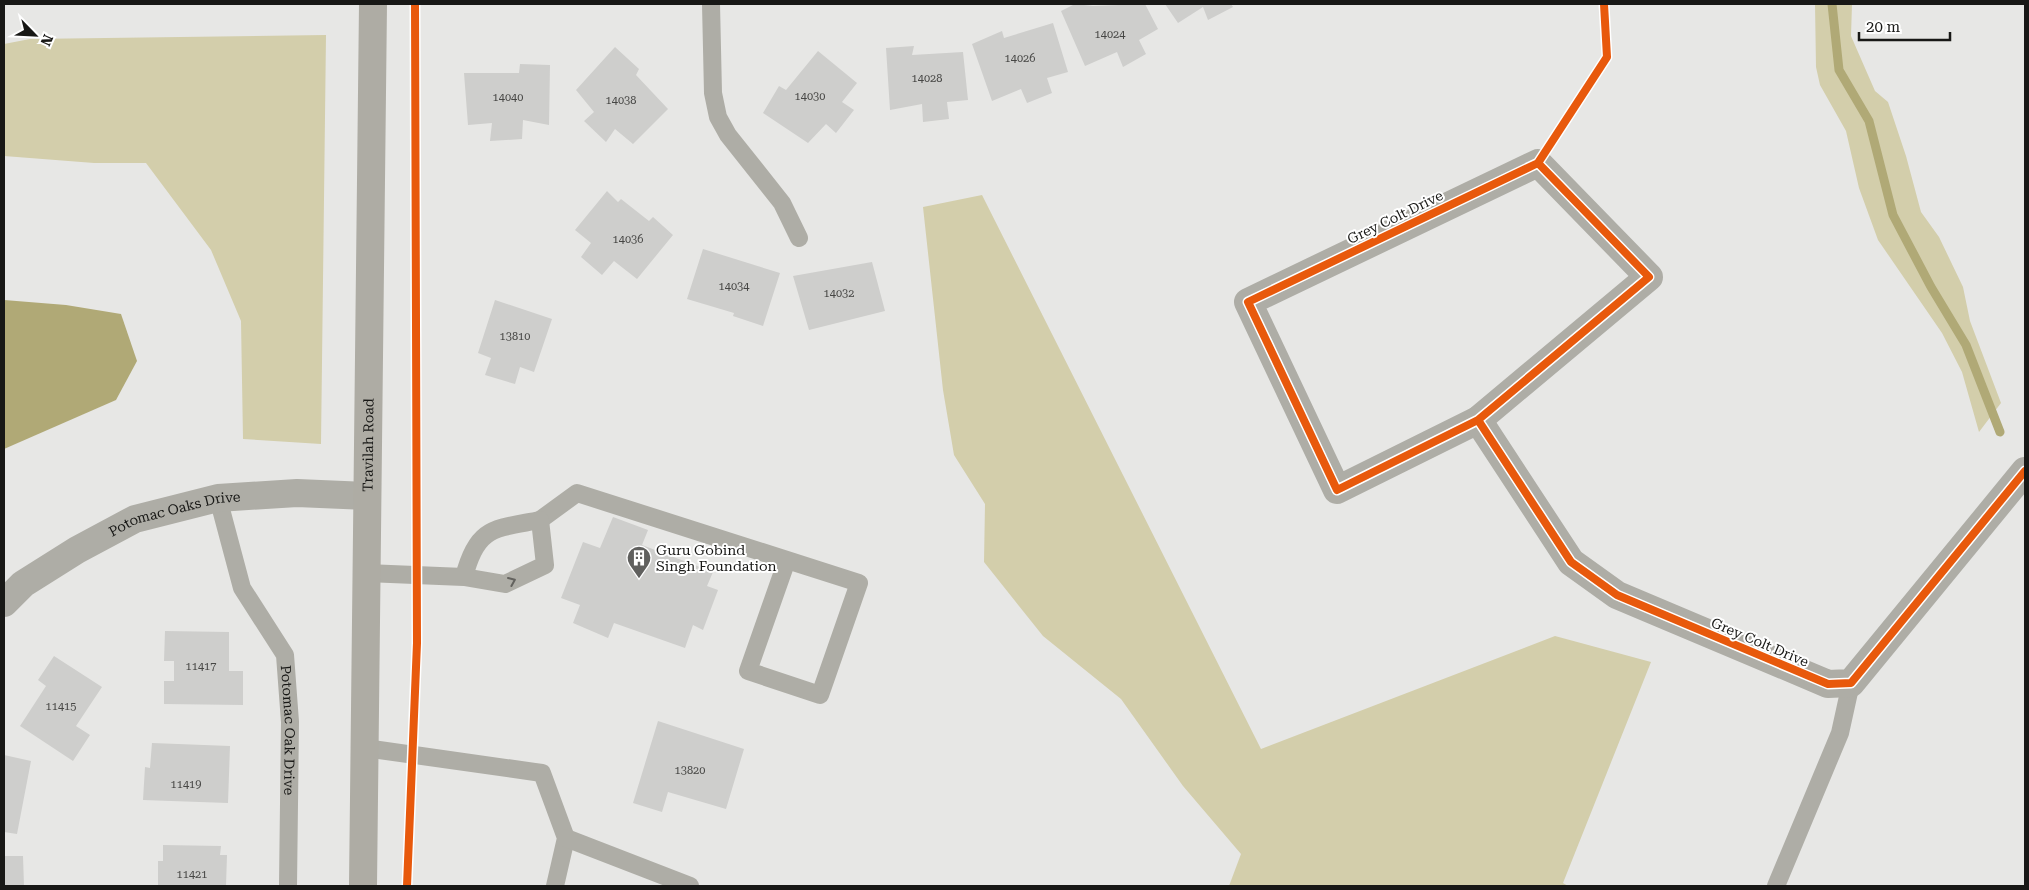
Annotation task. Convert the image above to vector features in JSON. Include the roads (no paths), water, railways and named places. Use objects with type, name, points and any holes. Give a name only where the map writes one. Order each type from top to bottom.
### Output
[{"type":"main road","name":"Travilah Road","points":[[363,886],[373,4]]},
{"type":"street","name":"Grey Colt Drive","points":[[1538,163],[1649,277],[1478,420],[1337,490],[1248,302],[1538,163]]},
{"type":"street","name":"Grey Colt Drive","points":[[1478,420],[1571,562],[1617,595],[1828,684],[1851,683]]},
{"type":"street","points":[[1851,683],[2025,471]]},
{"type":"street","name":"Potomac Oaks Drive","points":[[4,603],[22,584],[77,550],[135,519],[218,498],[297,493],[367,496]]},
{"type":"lane","points":[[710,4],[713,93],[718,116],[728,135],[782,203],[799,238]]},
{"type":"lane","points":[[464,577],[470,552],[491,530],[540,520],[577,493],[787,560],[859,583],[820,695],[748,671],[787,560]]},
{"type":"lane","name":"Potomac Oak Drive","points":[[218,498],[242,588],[285,655],[290,722],[288,886]]},
{"type":"lane","points":[[366,573],[464,577],[505,584],[545,565],[540,520]]},
{"type":"lane","points":[[1776,886],[1840,733],[1851,683]]},
{"type":"lane","points":[[364,748],[542,773],[566,838],[556,886]]},
{"type":"lane","points":[[566,838],[690,886]]},
{"type":"waterway","points":[[1832,4],[1839,70],[1869,121],[1893,215],[1931,287],[1966,345],[2000,432]]},
{"type":"place","name":"Guru Gobind Singh Foundation","points":[[639,579]]}]
